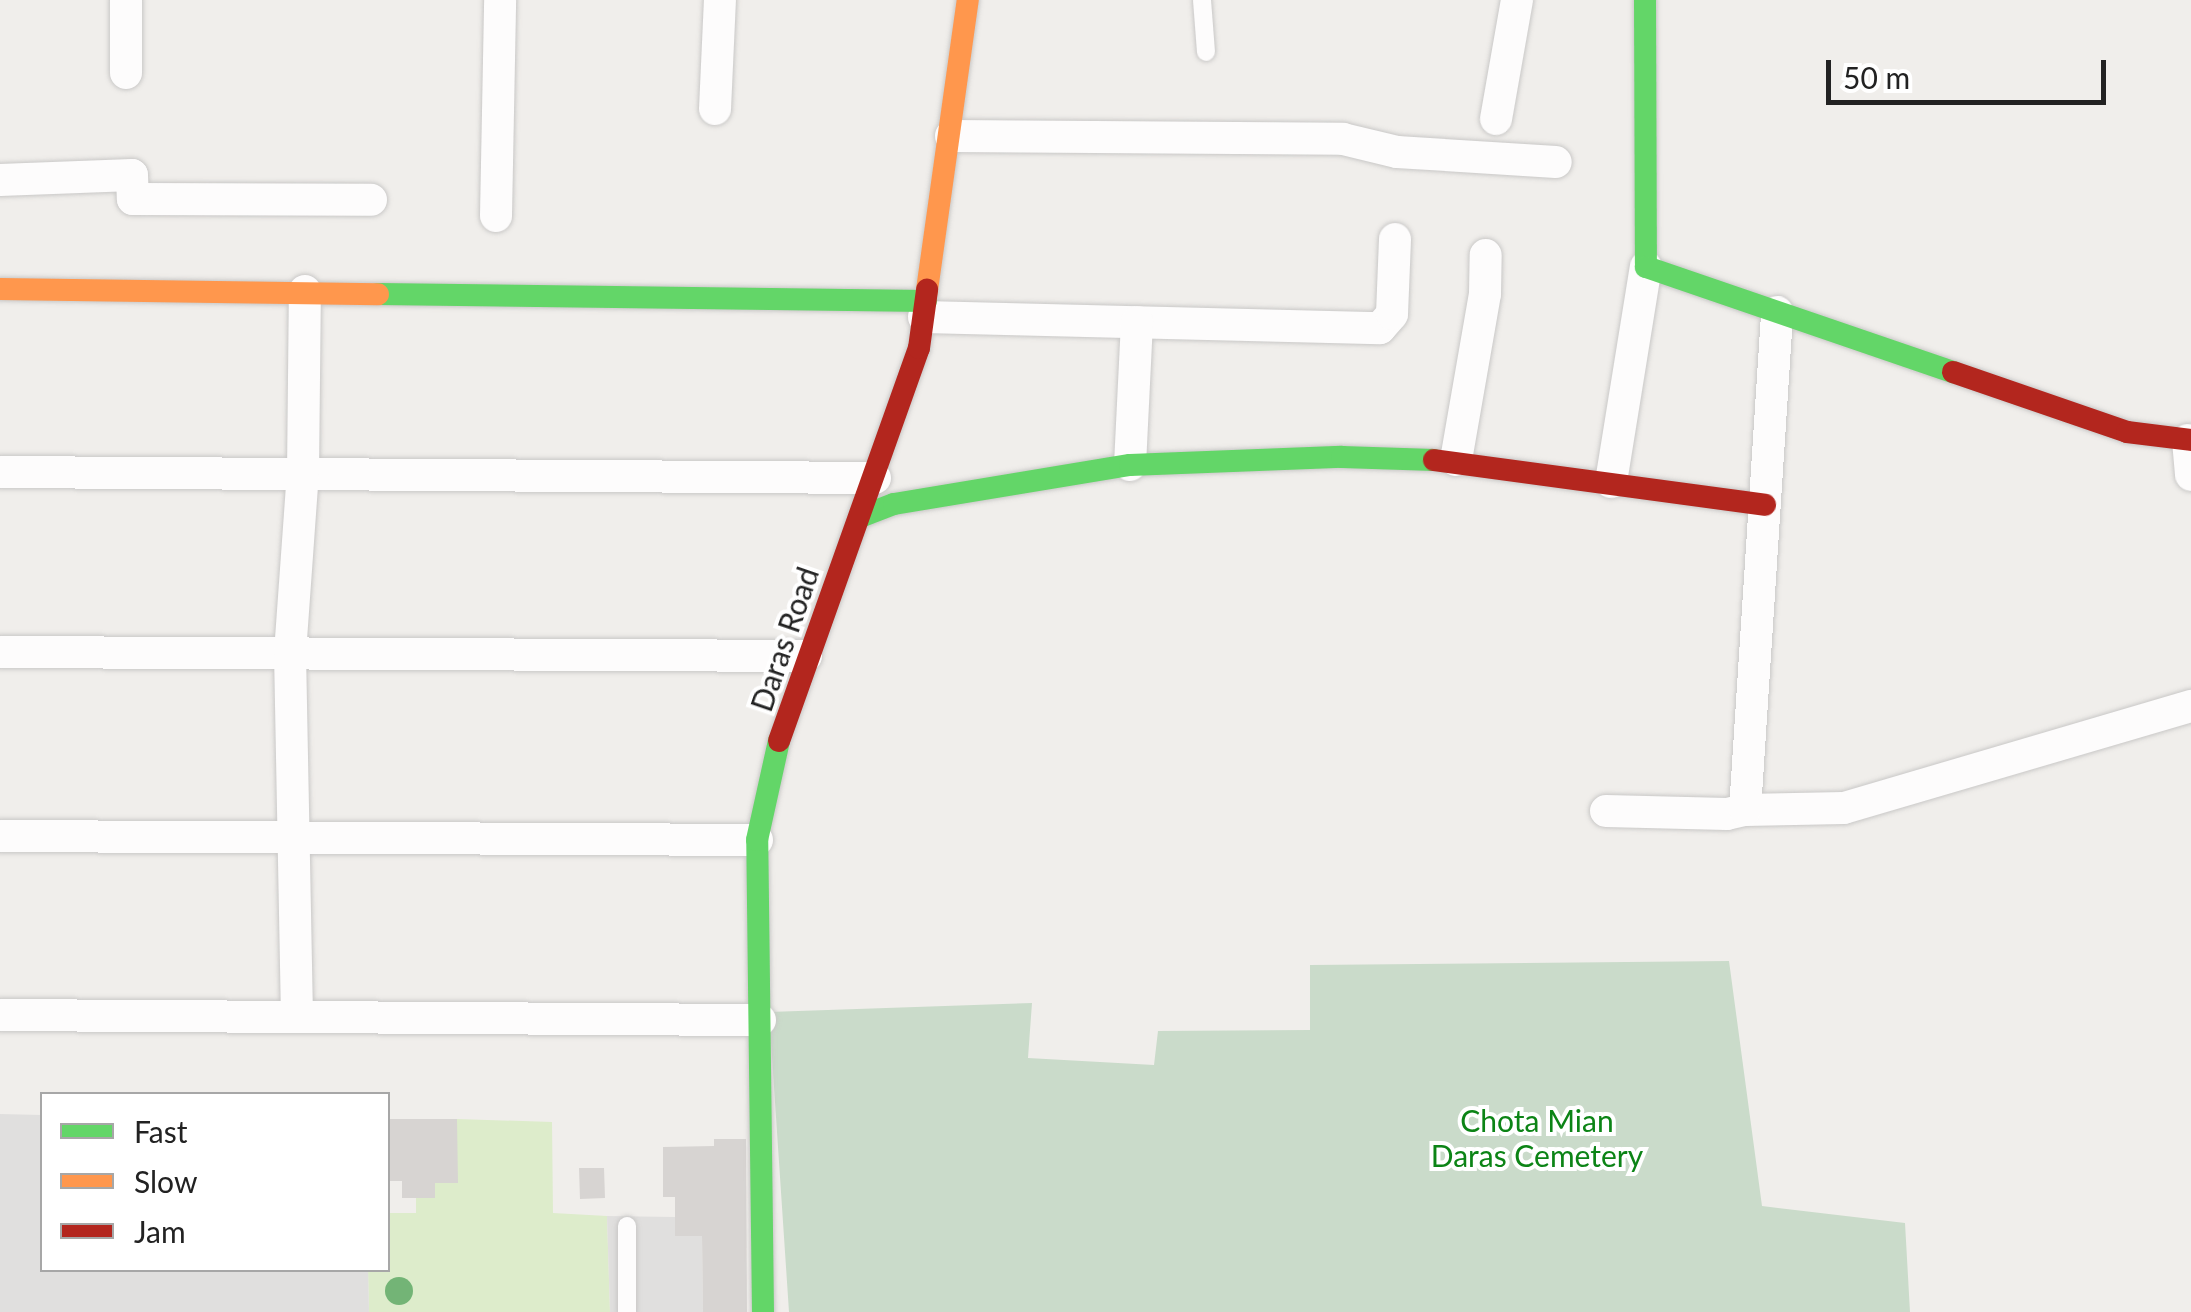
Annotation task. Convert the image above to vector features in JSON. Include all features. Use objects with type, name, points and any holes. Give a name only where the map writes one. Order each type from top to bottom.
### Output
[{"type":"street","points":[[126,0],[126,74]]},
{"type":"street","points":[[496,216],[500,0]]},
{"type":"street","points":[[715,108],[720,0]]},
{"type":"street","name":"Daras Road","points":[[763,1312],[757,840],[772,768],[806,656],[875,478],[919,348],[968,0]]},
{"type":"street","points":[[1496,119],[1517,0]]},
{"type":"street","points":[[1611,482],[1646,268],[1645,0]]},
{"type":"street","points":[[951,136],[1343,140],[1398,152],[1556,162]]},
{"type":"street","points":[[0,180],[132,176],[133,199],[370,200]]},
{"type":"street","points":[[0,289],[305,291],[925,309],[1137,322],[1380,328],[1392,314],[1395,240]]},
{"type":"street","points":[[1456,460],[1485,294],[1486,255]]},
{"type":"street","points":[[1646,268],[2127,432],[2189,440],[2191,476]]},
{"type":"street","points":[[297,1017],[290,653],[303,474],[305,291]]},
{"type":"street","points":[[1746,810],[1777,312]]},
{"type":"street","points":[[1130,465],[1137,322]]},
{"type":"street","points":[[860,517],[894,504],[1130,465],[1342,457],[1456,460],[1765,505]]},
{"type":"street","points":[[0,472],[875,478]]},
{"type":"street","points":[[0,652],[806,656]]},
{"type":"street","points":[[1606,811],[1728,814],[1746,810],[1844,808],[2191,706]]},
{"type":"street","points":[[0,836],[757,840]]},
{"type":"street","points":[[0,1015],[760,1020]]},
{"type":"lane","points":[[1202,0],[1206,52]]},
{"type":"lane","points":[[627,1226],[627,1312]]},
{"type":"green space","name":"Chota Mian Daras Cemetery","points":[[1729,961],[1762,1206],[1905,1223],[1910,1312],[789,1312],[769,1012],[1032,1003],[1028,1058],[1154,1065],[1158,1031],[1310,1030],[1310,965]]},
{"type":"green space","points":[[457,1119],[552,1122],[553,1213],[607,1216],[610,1312],[369,1312],[368,1272],[390,1272],[390,1213],[416,1213],[416,1198],[435,1198],[435,1183],[457,1183]]},
{"type":"shaded area","points":[[0,1114],[40,1115],[40,1272],[368,1272],[369,1312],[0,1312]]},
{"type":"shaded area","points":[[607,1216],[675,1217],[675,1235],[702,1236],[703,1312],[610,1312]]},
{"type":"building","points":[[390,1119],[457,1119],[458,1183],[435,1183],[435,1198],[402,1198],[402,1181],[390,1181]]},
{"type":"building","points":[[714,1139],[746,1139],[747,1312],[703,1312],[702,1236],[675,1236],[675,1197],[663,1197],[663,1147],[714,1146]]},
{"type":"building","points":[[579,1168],[604,1168],[605,1198],[580,1199]]},
{"type":"traffic: fast","points":[[1645,0],[1646,267],[1953,372]]},
{"type":"traffic: fast","points":[[378,294],[926,301]]},
{"type":"traffic: fast","points":[[860,517],[894,504],[1130,465],[1342,457],[1434,460]]},
{"type":"traffic: fast","points":[[763,1312],[757,840],[779,741]]},
{"type":"traffic: slow","points":[[927,290],[968,0]]},
{"type":"traffic: slow","points":[[0,289],[378,294]]},
{"type":"traffic: jam","points":[[779,741],[919,348],[927,290]]},
{"type":"traffic: jam","points":[[1953,372],[2127,432],[2191,440]]},
{"type":"traffic: jam","points":[[1434,460],[1765,505]]}]
